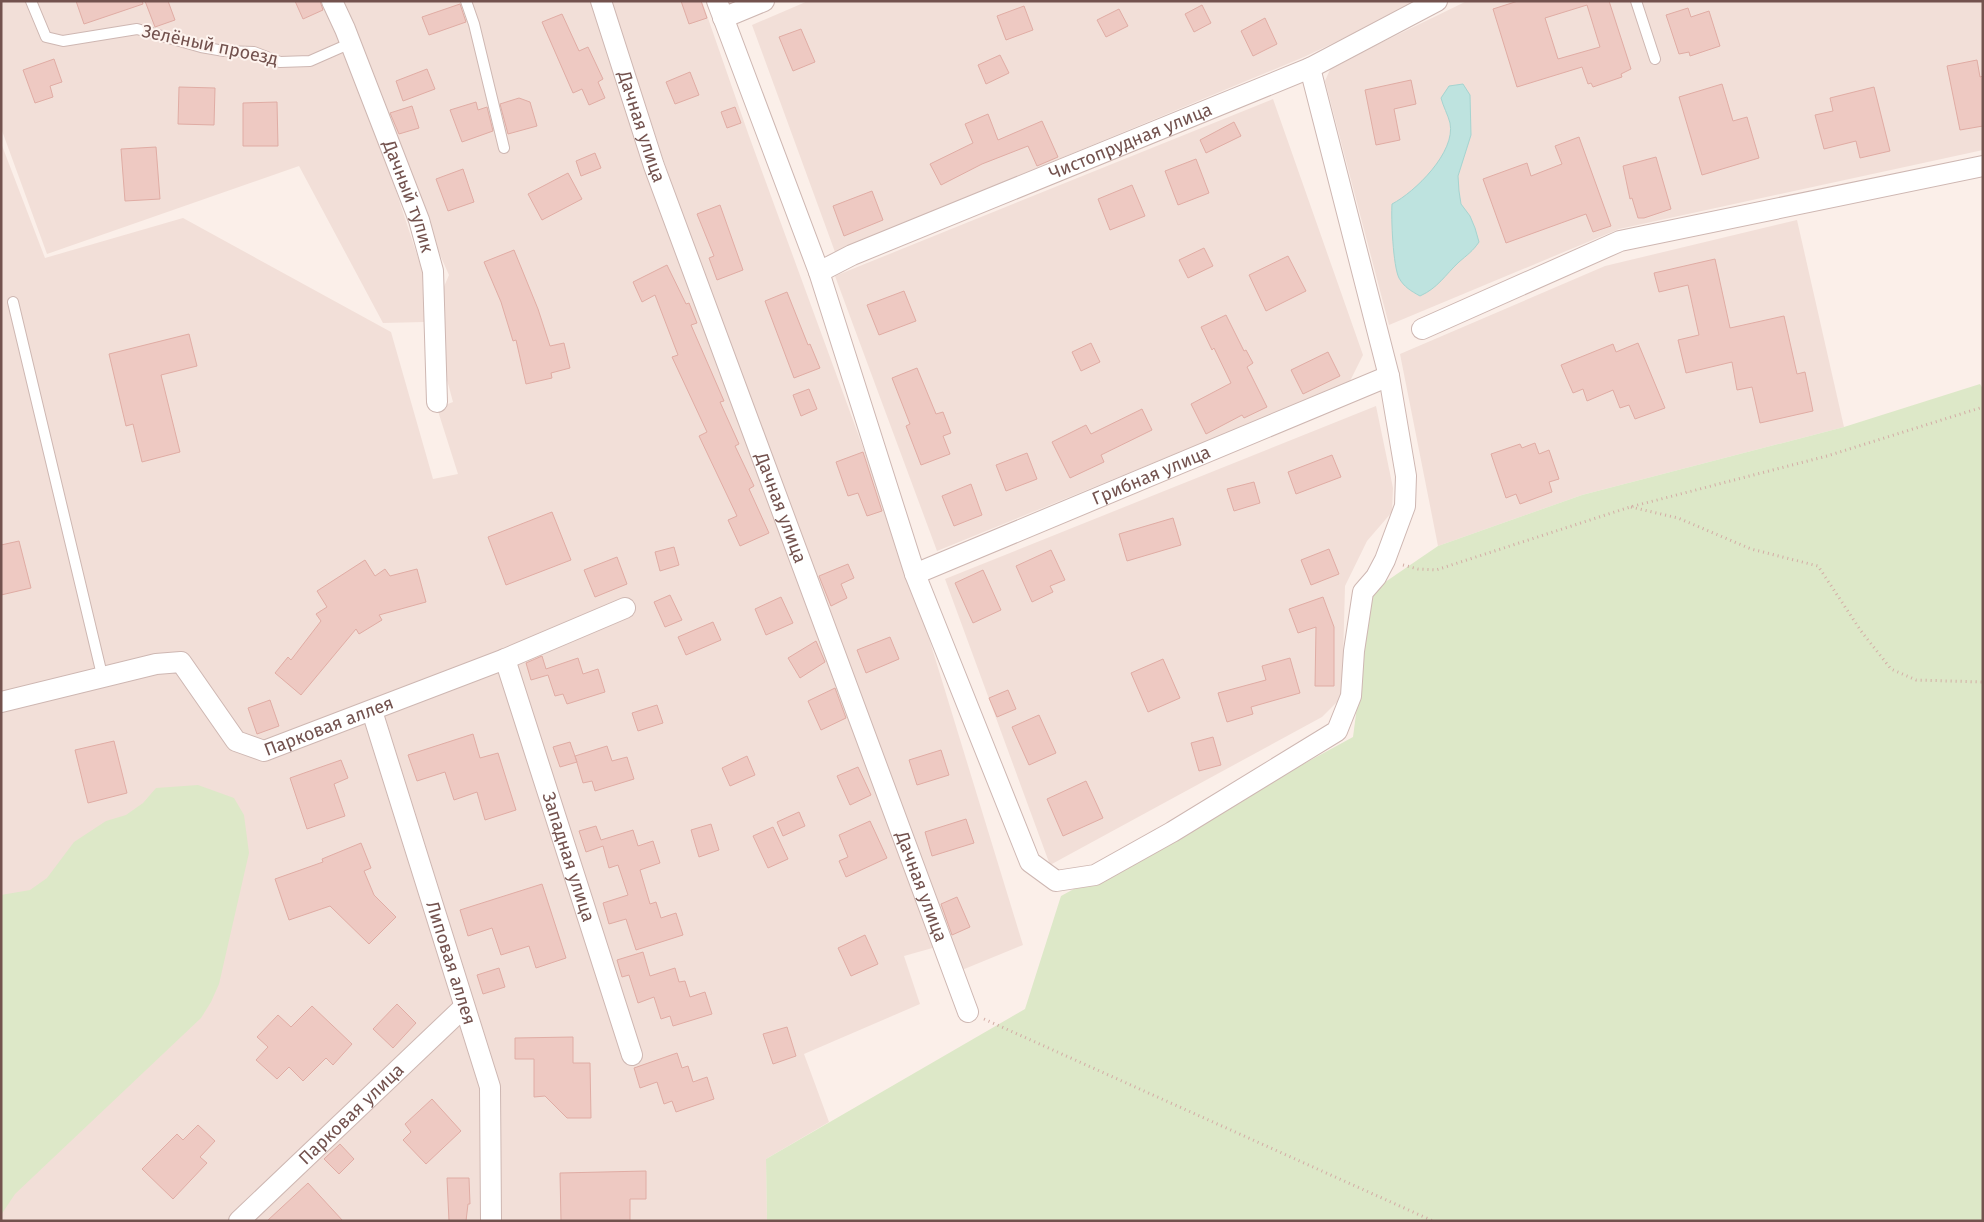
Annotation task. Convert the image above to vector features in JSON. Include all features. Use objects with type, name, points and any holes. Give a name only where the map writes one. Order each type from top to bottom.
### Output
[{"type":"street","name":"Дачный тупик","points":[[332,1],[351,43],[419,220],[433,271],[437,402]]},
{"type":"street","name":"Дачная улица","points":[[601,1],[654,166],[968,1012]]},
{"type":"street","points":[[764,1],[720,10],[819,272],[914,574],[1030,862],[1056,881],[1095,875],[1172,832],[1337,731],[1350,696],[1354,651],[1363,592],[1376,577],[1385,560],[1405,506],[1406,476],[1389,376],[1310,68]]},
{"type":"street","name":"Чистопрудная улица","points":[[819,272],[852,255],[1310,68],[1437,1]]},
{"type":"street","points":[[1422,329],[1620,241],[1983,166]]},
{"type":"street","name":"Грибная улица","points":[[914,574],[1389,376]]},
{"type":"street","name":"Парковая аллея","points":[[1,702],[103,679],[156,664],[181,662],[236,741],[264,751],[505,659],[625,608]]},
{"type":"street","name":"Западная улица","points":[[505,659],[632,1055]]},
{"type":"street","name":"Липовая аллея","points":[[372,711],[490,1087],[491,1221]]},
{"type":"street","name":"Парковая улица","points":[[239,1221],[464,1006]]},
{"type":"lane","name":"Зелёный проезд","points":[[31,1],[46,37],[63,41],[137,29],[201,47],[224,51],[254,52],[280,62],[310,61],[351,43]]},
{"type":"lane","points":[[466,1],[474,24],[504,148]]},
{"type":"lane","points":[[1636,1],[1655,59]]},
{"type":"lane","points":[[13,302],[103,679]]},
{"type":"path","points":[[1385,560],[1418,569],[1436,570],[1630,507],[1827,456],[1983,407]]},
{"type":"path","points":[[1630,507],[1678,518],[1750,549],[1818,566],[1861,631],[1891,669],[1916,680],[1983,682]]},
{"type":"path","points":[[968,1012],[1433,1221]]},
{"type":"shaded area","points":[[1,1],[325,1],[376,130],[425,279],[424,322],[383,323],[299,166],[47,254],[1,128]]},
{"type":"shaded area","points":[[340,1],[592,1],[936,947],[904,956],[920,1004],[804,1054],[829,1122],[766,1159],[767,1221],[1,1221],[1,143],[45,258],[183,218],[391,332],[433,479],[458,474],[437,408],[453,402],[440,354],[440,296],[449,275],[432,237],[368,60]]},
{"type":"shaded area","points":[[611,1],[702,1],[749,136],[909,573],[1023,945],[957,972],[691,243]]},
{"type":"shaded area","points":[[808,1],[1422,1],[1304,57],[835,252],[752,25]]},
{"type":"shaded area","points":[[1467,1],[1983,1],[1983,150],[1619,229],[1389,325],[1325,81],[1331,67]]},
{"type":"shaded area","points":[[1273,99],[1363,355],[1349,383],[937,551],[835,276]]},
{"type":"shaded area","points":[[1797,220],[1844,427],[1582,495],[1438,546],[1400,354],[1605,266]]},
{"type":"shaded area","points":[[1376,406],[1393,488],[1392,512],[1367,541],[1345,586],[1342,697],[1322,717],[1050,865],[945,579]]},
{"type":"green space","points":[[1980,384],[1983,389],[1983,1221],[767,1221],[766,1159],[1025,1009],[1061,896],[1353,737],[1372,591],[1438,546],[1582,495],[1844,427]]},
{"type":"green space","points":[[198,785],[234,798],[244,815],[249,853],[219,984],[211,1002],[201,1018],[15,1194],[1,1215],[1,895],[30,890],[47,878],[74,842],[106,821],[126,815],[143,803],[156,788]]},
{"type":"water","points":[[1463,84],[1470,95],[1471,135],[1458,176],[1459,191],[1461,204],[1470,216],[1479,242],[1437,285],[1420,296],[1403,284],[1397,272],[1393,242],[1392,204],[1422,181],[1440,158],[1447,146],[1450,134],[1450,123],[1441,98],[1449,86]]},
{"type":"building","points":[[76,1],[142,1],[143,4],[84,24]]},
{"type":"building","points":[[145,1],[168,1],[175,20],[155,27]]},
{"type":"building","points":[[295,1],[320,1],[323,10],[303,19]]},
{"type":"building","points":[[681,1],[701,1],[707,18],[689,24]]},
{"type":"building","points":[[1518,1],[1609,1],[1631,69],[1621,74],[1622,77],[1593,87],[1591,83],[1588,84],[1582,67],[1517,87],[1493,9]],"holes":[[[1587,5],[1600,47],[1558,59],[1545,18]]]},
{"type":"building","points":[[460,4],[466,22],[429,35],[422,17]]},
{"type":"building","points":[[1202,5],[1211,23],[1194,32],[1185,14]]},
{"type":"building","points":[[1024,6],[1033,30],[1006,40],[997,16]]},
{"type":"building","points":[[1688,8],[1691,17],[1709,11],[1720,46],[1690,56],[1689,52],[1679,54],[1666,15]]},
{"type":"building","points":[[1119,9],[1128,26],[1106,37],[1097,20]]},
{"type":"building","points":[[562,14],[579,51],[588,47],[603,79],[598,82],[605,98],[589,105],[582,89],[573,93],[542,22]]},
{"type":"building","points":[[1265,18],[1277,44],[1253,56],[1241,31]]},
{"type":"building","points":[[801,29],[815,62],[793,71],[779,37]]},
{"type":"building","points":[[1000,55],[1009,73],[986,84],[978,65]]},
{"type":"building","points":[[54,59],[62,82],[50,86],[53,97],[35,103],[23,70]]},
{"type":"building","points":[[1977,60],[1980,77],[1983,76],[1983,126],[1960,130],[1947,66]]},
{"type":"building","points":[[427,69],[435,89],[403,101],[396,81]]},
{"type":"building","points":[[690,72],[699,95],[675,104],[666,82]]},
{"type":"building","points":[[1411,80],[1416,104],[1394,109],[1400,140],[1376,145],[1365,90]]},
{"type":"building","points":[[1722,84],[1733,121],[1747,117],[1759,158],[1702,175],[1679,97]]},
{"type":"building","points":[[179,87],[215,88],[214,125],[178,124]]},
{"type":"building","points":[[1874,87],[1890,151],[1860,158],[1856,141],[1824,149],[1815,115],[1833,111],[1830,98]]},
{"type":"building","points":[[519,98],[530,102],[537,126],[508,134],[500,104]]},
{"type":"building","points":[[277,102],[278,146],[243,146],[243,103]]},
{"type":"building","points":[[476,102],[478,110],[487,107],[493,131],[462,142],[450,110]]},
{"type":"building","points":[[412,106],[419,128],[399,134],[390,113]]},
{"type":"building","points":[[735,107],[741,123],[727,128],[721,112]]},
{"type":"building","points":[[988,114],[998,140],[1042,121],[1058,157],[1037,166],[1028,146],[982,164],[941,185],[930,164],[973,143],[965,124]]},
{"type":"building","points":[[1234,122],[1241,136],[1206,153],[1200,140]]},
{"type":"building","points":[[1579,137],[1611,226],[1593,232],[1586,214],[1506,243],[1483,179],[1527,163],[1531,176],[1562,164],[1555,146]]},
{"type":"building","points":[[156,147],[160,199],[125,201],[121,149]]},
{"type":"building","points":[[595,153],[601,168],[581,176],[576,161]]},
{"type":"building","points":[[1656,157],[1671,209],[1644,218],[1638,218],[1632,198],[1630,199],[1623,166]]},
{"type":"building","points":[[1196,159],[1209,193],[1178,205],[1165,171]]},
{"type":"building","points":[[463,169],[474,202],[448,211],[436,179]]},
{"type":"building","points":[[568,173],[582,199],[542,220],[528,194]]},
{"type":"building","points":[[1132,185],[1145,216],[1110,230],[1098,199]]},
{"type":"building","points":[[872,191],[883,220],[844,236],[833,206]]},
{"type":"building","points":[[720,205],[743,270],[717,280],[709,258],[714,256],[697,214]]},
{"type":"building","points":[[1204,248],[1213,266],[1188,278],[1179,260]]},
{"type":"building","points":[[514,250],[538,309],[550,346],[564,343],[570,368],[551,373],[552,378],[526,384],[516,340],[513,341],[501,302],[484,262]]},
{"type":"building","points":[[1288,256],[1306,291],[1266,311],[1249,275]]},
{"type":"building","points":[[1715,259],[1730,328],[1784,316],[1797,374],[1805,372],[1813,411],[1760,423],[1752,387],[1737,390],[1732,362],[1686,373],[1678,340],[1699,335],[1688,285],[1659,292],[1654,273]]},
{"type":"building","points":[[667,265],[686,304],[689,303],[697,323],[691,325],[724,401],[720,402],[739,444],[735,446],[754,486],[749,489],[769,533],[740,546],[728,520],[737,516],[699,436],[707,432],[672,357],[678,355],[655,295],[642,302],[633,282]]},
{"type":"building","points":[[904,291],[916,321],[879,335],[867,305]]},
{"type":"building","points":[[787,292],[808,345],[810,344],[820,368],[794,378],[765,301]]},
{"type":"building","points":[[1226,315],[1244,351],[1246,350],[1253,363],[1247,367],[1267,407],[1244,418],[1242,415],[1206,434],[1191,404],[1231,383],[1214,348],[1212,350],[1201,327]]},
{"type":"building","points":[[189,334],[197,366],[161,375],[180,452],[142,462],[133,424],[126,426],[109,354]]},
{"type":"building","points":[[1091,343],[1100,362],[1081,371],[1072,352]]},
{"type":"building","points":[[1638,343],[1665,408],[1635,419],[1629,405],[1620,408],[1613,390],[1587,401],[1583,389],[1573,393],[1561,365],[1613,344],[1616,352]]},
{"type":"building","points":[[1328,352],[1340,376],[1303,394],[1291,370]]},
{"type":"building","points":[[917,368],[936,414],[943,412],[951,433],[943,436],[950,454],[921,465],[906,426],[910,424],[892,378]]},
{"type":"building","points":[[809,389],[817,409],[801,416],[793,395]]},
{"type":"building","points":[[1142,409],[1152,430],[1101,455],[1104,462],[1070,478],[1052,442],[1086,425],[1091,434]]},
{"type":"building","points":[[1535,443],[1539,454],[1549,450],[1559,479],[1549,482],[1552,492],[1520,504],[1516,494],[1506,498],[1491,454],[1520,444],[1522,448]]},
{"type":"building","points":[[863,452],[882,511],[867,516],[858,493],[848,496],[836,462]]},
{"type":"building","points":[[1027,453],[1037,479],[1006,491],[996,465]]},
{"type":"building","points":[[1332,455],[1341,477],[1296,494],[1288,472]]},
{"type":"building","points":[[1254,482],[1260,503],[1234,511],[1227,489]]},
{"type":"building","points":[[971,484],[982,515],[954,526],[942,496]]},
{"type":"building","points":[[552,512],[571,560],[506,585],[488,537]]},
{"type":"building","points":[[1173,518],[1181,545],[1127,561],[1119,534]]},
{"type":"building","points":[[19,541],[31,588],[1,595],[1,545]]},
{"type":"building","points":[[674,547],[679,565],[660,571],[655,552]]},
{"type":"building","points":[[1329,549],[1339,574],[1311,585],[1301,560]]},
{"type":"building","points":[[1051,550],[1065,580],[1050,586],[1053,592],[1032,602],[1016,566]]},
{"type":"building","points":[[617,557],[627,584],[595,597],[584,570]]},
{"type":"building","points":[[365,560],[375,576],[385,569],[390,576],[417,569],[426,602],[379,615],[382,620],[359,634],[356,629],[301,695],[275,673],[288,657],[291,660],[321,621],[316,614],[327,607],[317,591]]},
{"type":"building","points":[[848,564],[854,578],[841,584],[847,598],[831,606],[819,576]]},
{"type":"building","points":[[983,570],[1001,610],[973,623],[955,583]]},
{"type":"building","points":[[670,595],[682,620],[665,627],[654,602]]},
{"type":"building","points":[[781,597],[793,623],[766,635],[755,609]]},
{"type":"building","points":[[1323,597],[1334,627],[1334,686],[1315,686],[1316,627],[1298,633],[1289,609]]},
{"type":"building","points":[[713,622],[721,640],[686,655],[678,637]]},
{"type":"building","points":[[890,637],[899,659],[866,673],[857,650]]},
{"type":"building","points":[[816,641],[825,662],[800,678],[788,658]]},
{"type":"building","points":[[542,656],[546,669],[578,658],[583,674],[598,669],[605,692],[567,704],[563,694],[555,696],[548,675],[531,680],[526,663]]},
{"type":"building","points":[[1290,658],[1300,693],[1251,707],[1253,714],[1227,722],[1218,693],[1266,680],[1262,666]]},
{"type":"building","points":[[1163,659],[1180,698],[1148,712],[1131,673]]},
{"type":"building","points":[[835,688],[846,718],[821,730],[808,701]]},
{"type":"building","points":[[1008,690],[1016,709],[997,717],[989,698]]},
{"type":"building","points":[[270,700],[279,726],[257,734],[248,708]]},
{"type":"building","points":[[657,705],[663,723],[638,731],[632,713]]},
{"type":"building","points":[[1039,715],[1056,753],[1029,765],[1012,727]]},
{"type":"building","points":[[473,734],[480,758],[498,753],[516,810],[485,820],[477,792],[454,800],[445,772],[417,781],[408,755]]},
{"type":"building","points":[[1213,737],[1221,765],[1199,771],[1191,743]]},
{"type":"building","points":[[114,741],[127,793],[88,803],[75,750]]},
{"type":"building","points":[[570,742],[577,762],[560,767],[553,747]]},
{"type":"building","points":[[607,746],[612,761],[627,757],[634,779],[595,791],[592,781],[583,783],[575,756]]},
{"type":"building","points":[[941,750],[949,775],[917,785],[909,760]]},
{"type":"building","points":[[747,756],[755,775],[730,786],[722,768]]},
{"type":"building","points":[[341,760],[348,778],[334,784],[345,816],[307,829],[290,778]]},
{"type":"building","points":[[858,767],[871,795],[850,805],[837,776]]},
{"type":"building","points":[[1086,781],[1103,818],[1063,836],[1047,799]]},
{"type":"building","points":[[799,812],[805,826],[783,836],[777,822]]},
{"type":"building","points":[[966,819],[974,843],[932,856],[925,832]]},
{"type":"building","points":[[870,821],[887,858],[846,877],[839,861],[848,857],[839,835]]},
{"type":"building","points":[[711,824],[719,850],[699,857],[691,830]]},
{"type":"building","points":[[596,826],[601,840],[633,830],[638,846],[653,841],[660,863],[640,870],[650,904],[656,902],[661,918],[676,913],[683,935],[636,950],[626,919],[609,924],[603,903],[628,895],[618,865],[609,868],[603,846],[586,852],[579,831]]},
{"type":"building","points":[[773,827],[788,859],[768,868],[753,836]]},
{"type":"building","points":[[361,843],[371,868],[364,871],[374,895],[396,917],[369,944],[330,906],[289,920],[275,879],[323,862],[322,859]]},
{"type":"building","points":[[542,884],[566,958],[536,968],[529,946],[501,955],[492,928],[468,936],[460,910]]},
{"type":"building","points":[[957,897],[970,927],[952,935],[941,904]]},
{"type":"building","points":[[865,935],[878,964],[851,976],[838,948]]},
{"type":"building","points":[[643,952],[650,976],[675,968],[679,982],[685,981],[690,997],[705,992],[712,1014],[673,1026],[670,1016],[661,1019],[654,997],[638,1003],[629,975],[622,977],[617,960]]},
{"type":"building","points":[[499,968],[505,987],[483,994],[477,975]]},
{"type":"building","points":[[397,1004],[416,1023],[393,1048],[373,1029]]},
{"type":"building","points":[[312,1006],[352,1044],[333,1065],[326,1058],[303,1081],[289,1067],[277,1079],[256,1060],[268,1047],[257,1037],[278,1015],[291,1027]]},
{"type":"building","points":[[787,1027],[796,1056],[773,1064],[763,1034]]},
{"type":"building","points":[[573,1037],[573,1063],[590,1063],[591,1118],[567,1118],[545,1096],[534,1097],[534,1059],[515,1059],[515,1038]]},
{"type":"building","points":[[677,1053],[682,1068],[688,1066],[693,1082],[707,1077],[714,1099],[676,1112],[672,1101],[664,1104],[657,1082],[640,1088],[634,1068]]},
{"type":"building","points":[[432,1099],[461,1131],[426,1164],[403,1140],[411,1132],[405,1124]]},
{"type":"building","points":[[198,1125],[215,1141],[200,1157],[207,1163],[173,1199],[142,1169],[177,1134],[183,1140]]},
{"type":"building","points":[[340,1144],[354,1159],[339,1174],[324,1159]]},
{"type":"building","points":[[646,1171],[646,1199],[630,1199],[630,1221],[561,1221],[560,1173]]},
{"type":"building","points":[[447,1178],[469,1178],[470,1204],[468,1204],[466,1221],[449,1221]]},
{"type":"building","points":[[308,1183],[343,1221],[267,1221]]}]
